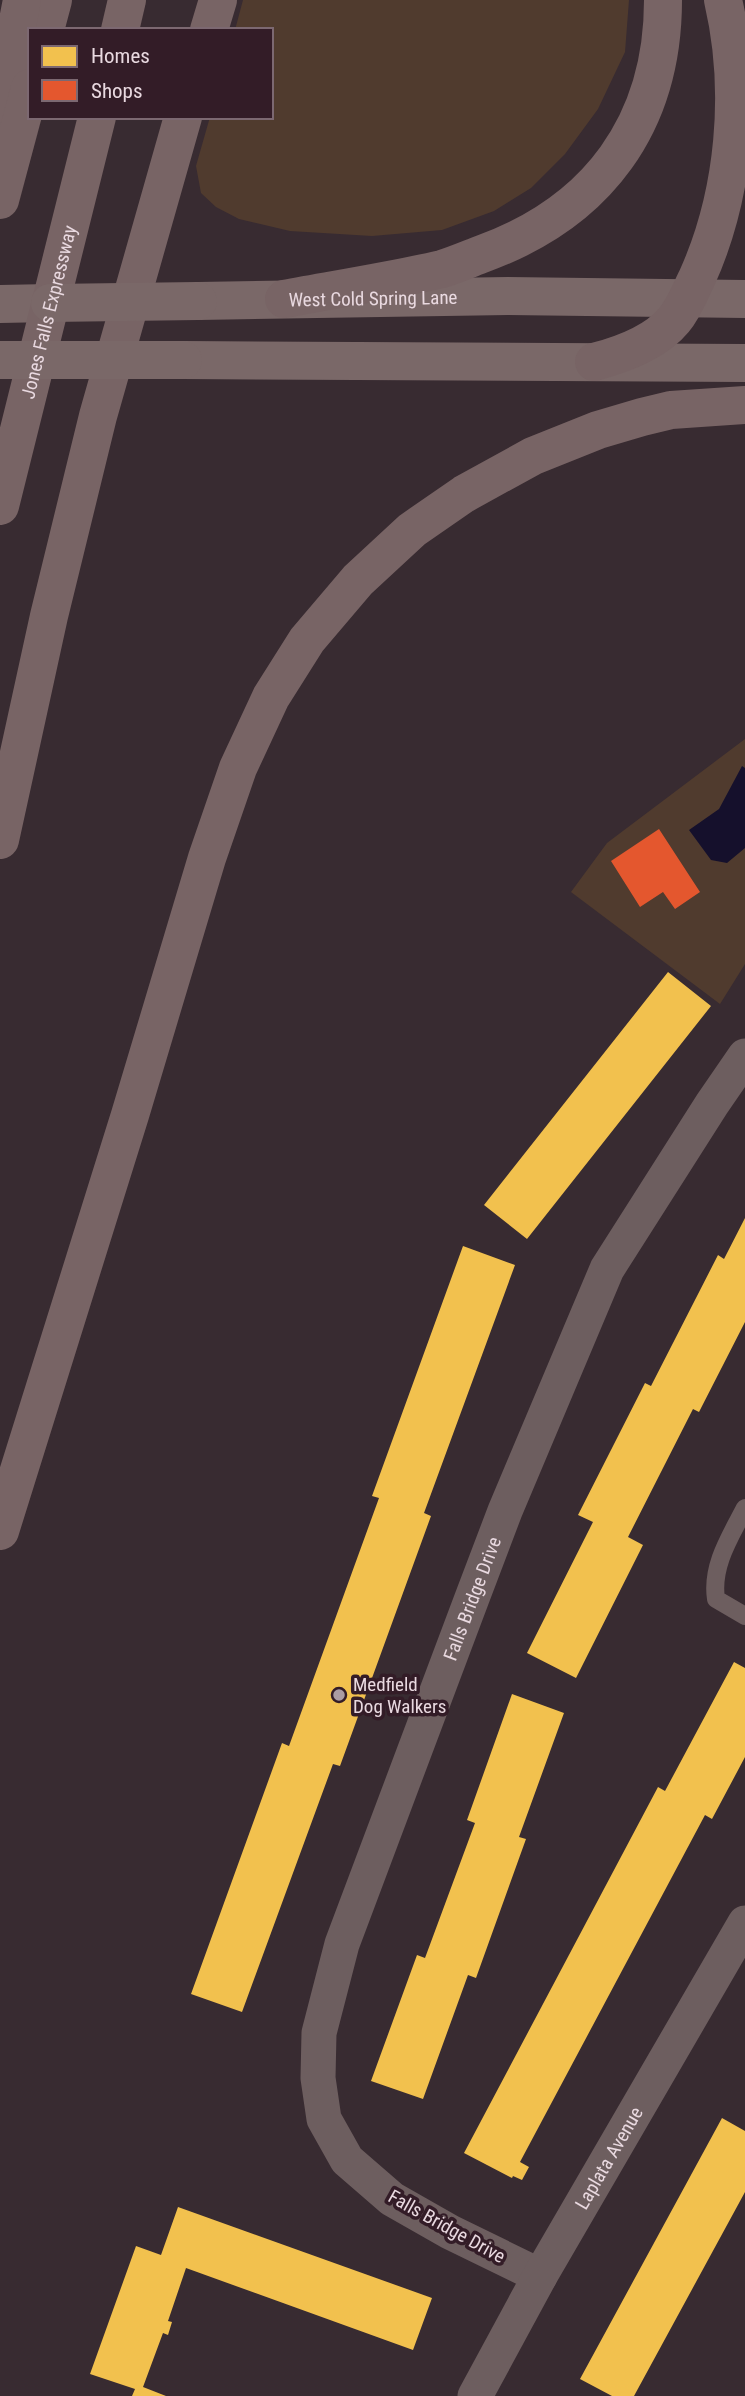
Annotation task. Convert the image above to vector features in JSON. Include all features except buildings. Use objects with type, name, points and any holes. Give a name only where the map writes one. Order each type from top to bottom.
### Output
[{"type":"highway","points":[[0,113],[22,0]]},
{"type":"highway","points":[[46,28],[53,0]]},
{"type":"highway","points":[[120,28],[127,0]]},
{"type":"highway","points":[[210,28],[218,0]]},
{"type":"highway","points":[[284,299],[444,268],[508,245],[556,219],[605,172],[641,117],[658,67],[663,0]]},
{"type":"highway","points":[[594,362],[614,357],[655,337],[674,320],[708,253],[721,207],[731,149],[734,88],[729,27],[723,0]]},
{"type":"highway","points":[[0,200],[28,95]]},
{"type":"highway","name":"Jones Falls Expressway","points":[[0,506],[97,119]]},
{"type":"highway","points":[[0,840],[97,415],[182,119]]},
{"type":"highway","points":[[0,1531],[207,858],[238,768],[271,697],[307,640],[358,580],[412,530],[464,494],[522,462],[598,430],[642,417],[671,410],[745,405]]},
{"type":"main road","name":"West Cold Spring Lane","points":[[0,304],[508,296],[745,299]]},
{"type":"main road","points":[[0,359],[745,363]]},
{"type":"street","name":"Falls Bridge Drive","points":[[540,2276],[450,2232],[392,2199],[347,2160],[324,2119],[318,2078],[318,2033],[342,1944],[486,1561],[607,1269],[745,1056]]},
{"type":"street","name":"Laplata Avenue","points":[[475,2396],[540,2276],[745,1923]]},
{"type":"lane","points":[[745,1508],[716,1569],[713,1584],[716,1599],[745,1616]]},
{"type":"shaded area","points":[[243,0],[629,0],[625,52],[598,109],[565,154],[531,188],[494,211],[442,230],[372,236],[290,231],[239,219],[216,207],[201,193],[196,166],[209,119],[273,119],[273,28],[236,28]]},
{"type":"shaded area","points":[[745,739],[745,964],[720,1004],[571,892],[607,843]]},
{"type":"shaded area","points":[[742,766],[745,768],[745,848],[727,863],[711,860],[689,830],[719,809]]},
{"type":"place","name":"Medfield Dog Walkers","points":[[339,1695]]}]
